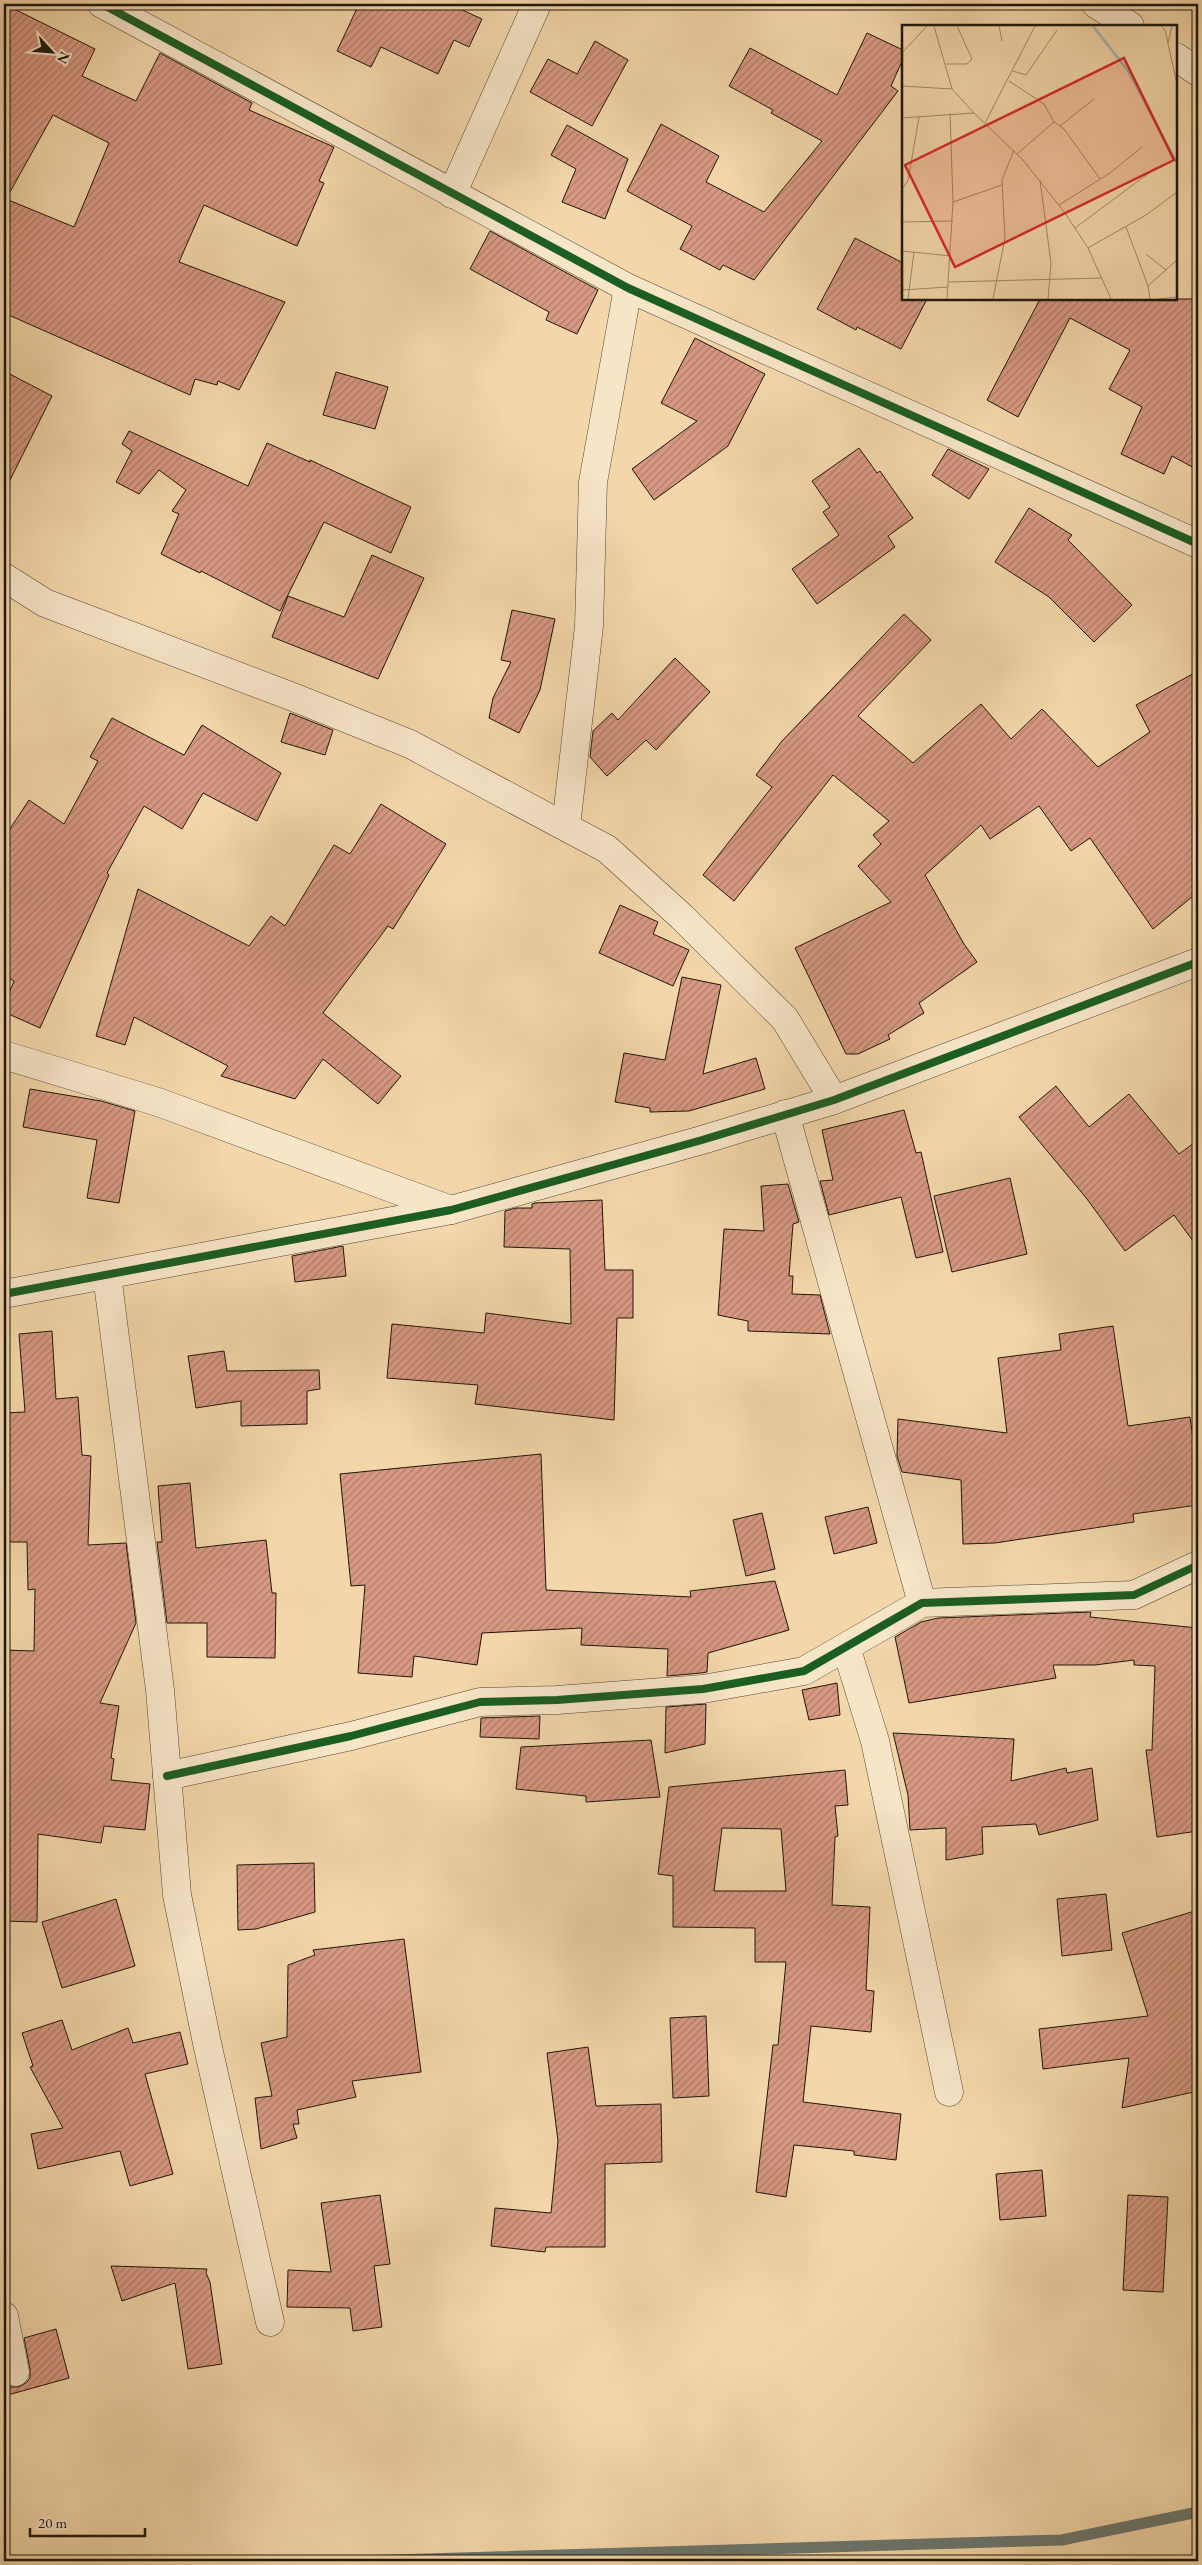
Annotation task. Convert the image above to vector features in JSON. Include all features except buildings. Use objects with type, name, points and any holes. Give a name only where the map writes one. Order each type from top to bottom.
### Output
[{"type":"street","points":[[452,194],[537,4]]},
{"type":"street","points":[[1096,4],[1128,25]]},
{"type":"street","points":[[119,8],[452,194],[628,288],[1198,544]]},
{"type":"street","points":[[1177,58],[1198,72]]},
{"type":"street","points":[[566,826],[589,626],[593,482],[628,288]]},
{"type":"street","points":[[4,577],[45,603],[293,697],[410,744],[607,849],[682,918],[785,1019],[834,1100]]},
{"type":"street","points":[[4,1294],[451,1210],[702,1140],[834,1100],[1198,962]]},
{"type":"street","points":[[4,1055],[158,1102],[451,1210]]},
{"type":"street","points":[[785,1114],[922,1603]]},
{"type":"street","points":[[107,1275],[160,1690],[177,1895],[207,2043],[270,2322]]},
{"type":"street","points":[[167,1776],[351,1736],[480,1702],[557,1700],[703,1689],[804,1671],[922,1603],[1134,1595],[1198,1566]]},
{"type":"street","points":[[846,1647],[875,1741],[949,2092]]},
{"type":"street","points":[[4,2316],[15,2372]]},
{"type":"waterway","points":[[358,2561],[1062,2540],[1198,2512]]},
{"type":"cycle path","points":[[102,4],[628,288],[1198,544]]},
{"type":"cycle path","points":[[4,1294],[451,1210],[702,1140],[834,1100],[1198,962]]},
{"type":"cycle path","points":[[167,1776],[351,1736],[480,1702],[557,1700],[703,1689],[804,1671],[922,1603],[1134,1595],[1198,1565]]}]
